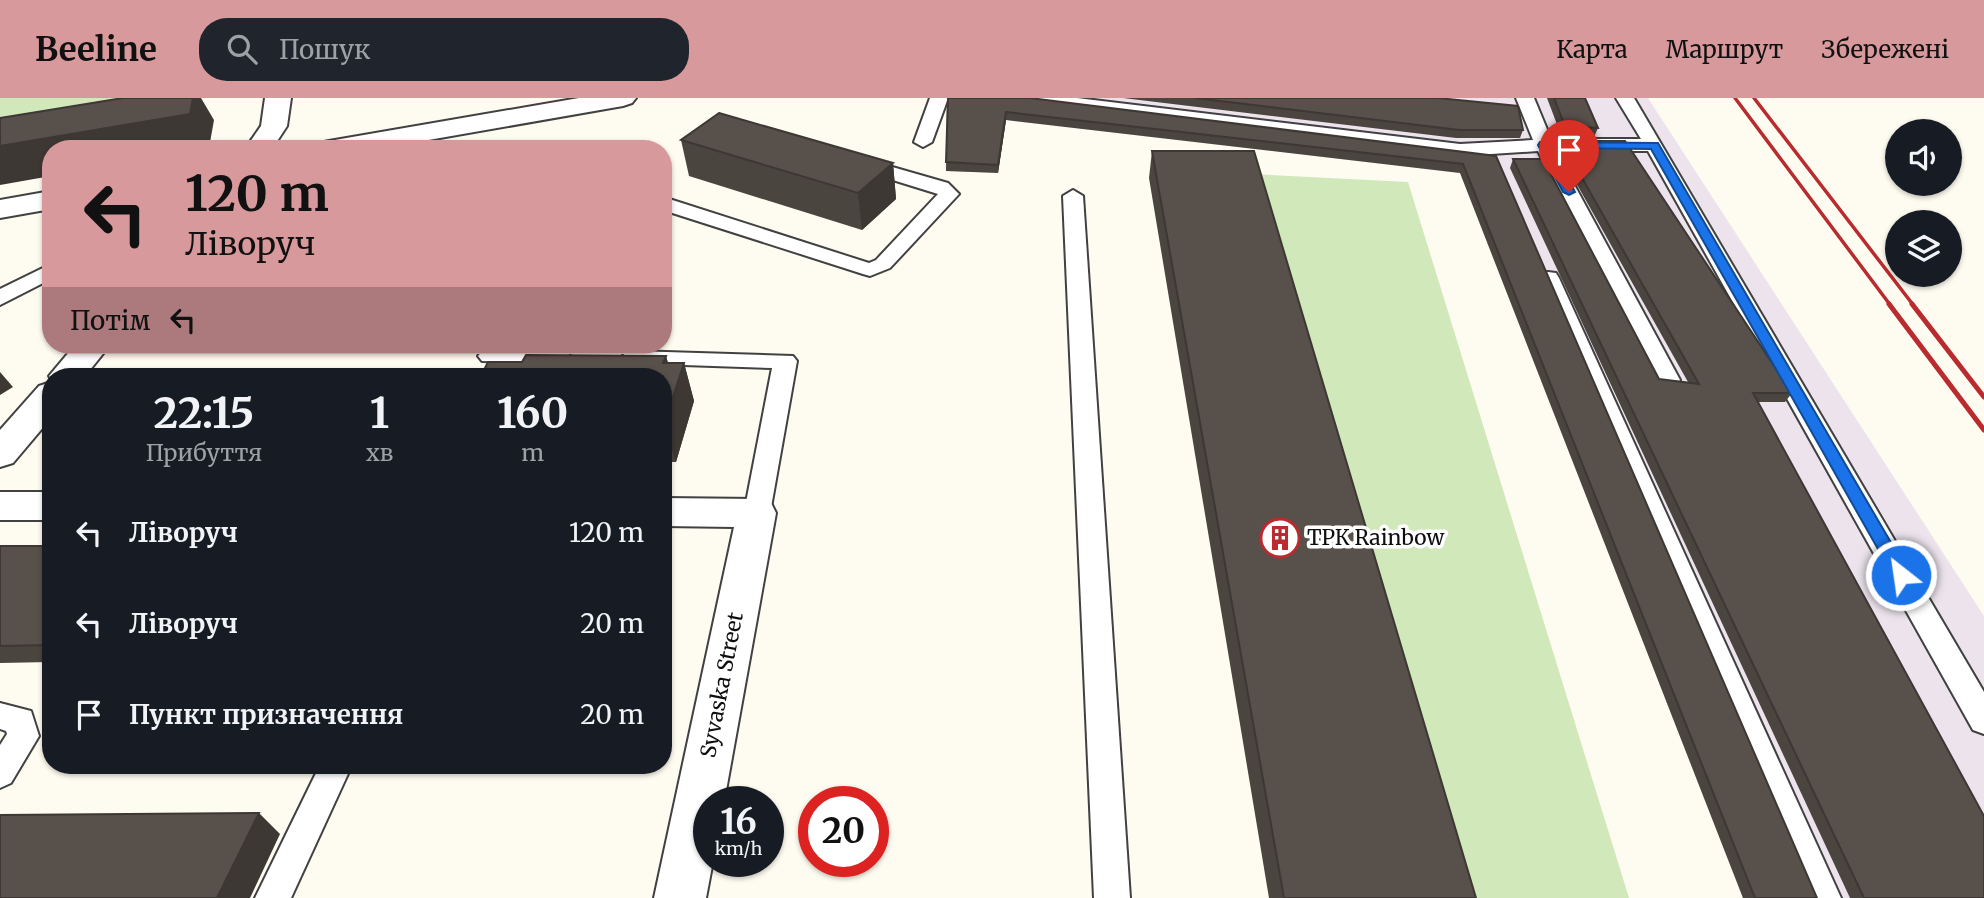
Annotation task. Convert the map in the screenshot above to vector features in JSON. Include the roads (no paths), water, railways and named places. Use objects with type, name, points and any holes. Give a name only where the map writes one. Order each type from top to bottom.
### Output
[{"type":"street","points":[[264,140],[274,126],[278,98]]},
{"type":"street","points":[[381,140],[623,98]]},
{"type":"street","points":[[0,209],[42,202]]},
{"type":"street","points":[[73,368],[85,354]]},
{"type":"street","points":[[0,454],[42,405]]},
{"type":"street","points":[[0,506],[42,506]]},
{"type":"street","points":[[672,512],[757,513]]},
{"type":"street","name":"Syvaska Street","points":[[680,898],[757,513]]},
{"type":"lane","points":[[923,142],[939,98]]},
{"type":"lane","points":[[1034,98],[1460,150],[1544,145],[1654,145]]},
{"type":"lane","points":[[1625,98],[1984,720]]},
{"type":"lane","points":[[1504,108],[1527,105],[1544,145],[1668,380]]},
{"type":"lane","points":[[672,206],[870,270],[883,264],[949,194],[941,187],[837,158]]},
{"type":"lane","points":[[1073,196],[1112,898]]},
{"type":"lane","points":[[1539,256],[1823,898]]},
{"type":"lane","points":[[0,298],[42,275]]},
{"type":"lane","points":[[490,356],[584,358]]},
{"type":"lane","points":[[610,358],[785,361],[757,513]]},
{"type":"lane","points":[[0,716],[20,721],[23,736],[0,772]]},
{"type":"lane","points":[[273,898],[332,774]]},
{"type":"railway","points":[[1735,98],[1891,306]]},
{"type":"railway","points":[[1754,98],[1914,306]]},
{"type":"railway","points":[[1889,304],[1984,430]]},
{"type":"railway","points":[[1912,304],[1984,397]]},
{"type":"place","name":"ТРК Rainbow","points":[[1280,538]]}]
